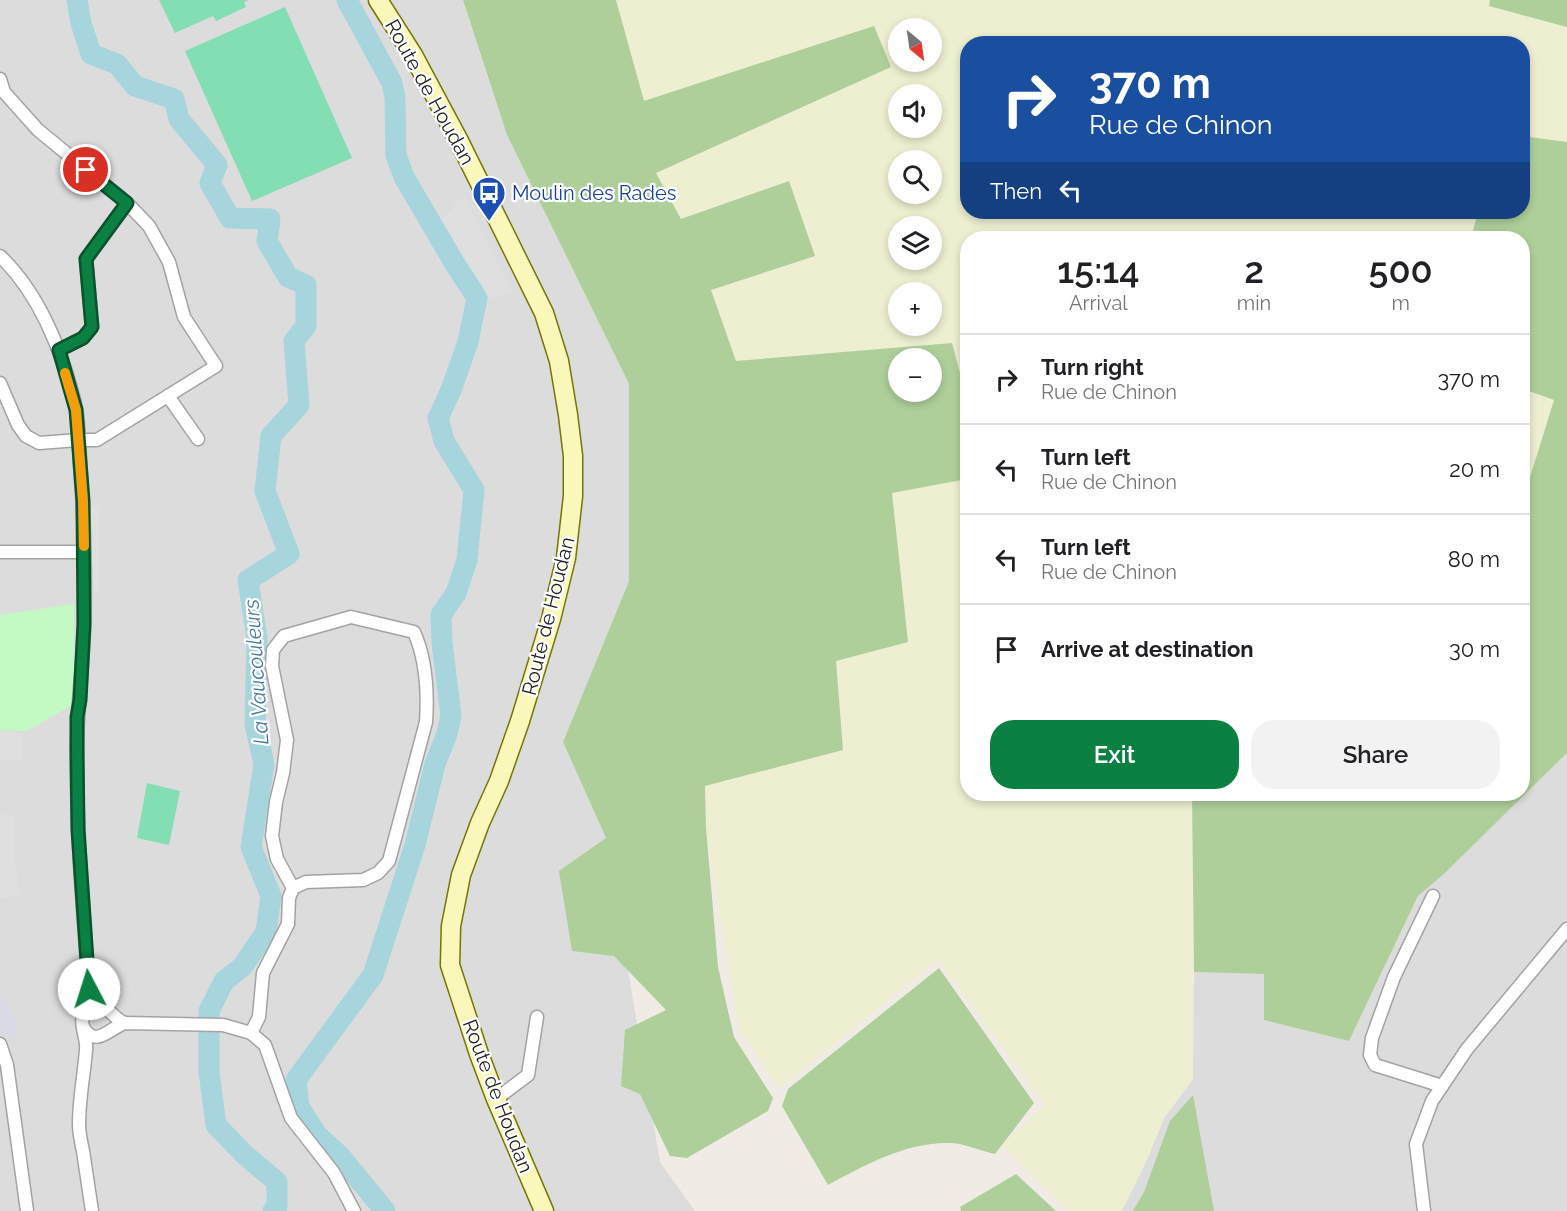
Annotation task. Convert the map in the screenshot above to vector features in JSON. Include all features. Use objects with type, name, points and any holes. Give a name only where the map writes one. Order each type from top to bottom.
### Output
[{"type":"street","name":"Route de Houdan","points":[[378,0],[413,55],[454,132],[544,313],[559,361],[568,415],[573,456],[570,527],[566,558],[540,660],[500,781],[477,831],[461,875],[451,926],[450,965],[496,1099],[544,1211]]},
{"type":"street","points":[[0,79],[4,92],[38,130],[127,203],[148,226],[169,262],[184,317],[216,366],[97,440],[39,443],[26,436],[18,425],[0,383]]},
{"type":"street","points":[[59,350],[83,338],[92,327],[86,259],[127,203]]},
{"type":"street","points":[[0,256],[21,279],[37,304],[59,350],[76,410],[83,501],[84,552],[84,624],[77,717],[78,830],[89,989],[88,1005],[82,1018],[87,1048],[79,1125],[92,1211]]},
{"type":"street","points":[[168,396],[198,439]]},
{"type":"street","points":[[0,552],[84,552]]},
{"type":"street","points":[[251,1033],[260,1017],[263,973],[288,924],[289,898],[293,888],[306,882],[363,880],[378,873],[389,861],[426,722],[427,703],[421,648],[414,632],[351,617],[284,636],[273,650],[272,666],[287,740],[272,836],[278,859],[293,888]]},
{"type":"street","points":[[1432,896],[1394,977],[1372,1038],[1371,1055],[1375,1065],[1442,1086]]},
{"type":"street","points":[[1424,1211],[1416,1144],[1432,1101],[1467,1049],[1567,929]]},
{"type":"street","points":[[89,989],[106,1010],[125,1023],[223,1025],[251,1033],[265,1045],[291,1118],[334,1173],[354,1211]]},
{"type":"street","points":[[86,1011],[93,1006],[106,1010],[113,1022],[111,1030]]},
{"type":"street","points":[[496,1099],[528,1075],[537,1017]]},
{"type":"street","points":[[87,1048],[98,1037],[125,1023]]},
{"type":"street","points":[[83,1027],[88,1034],[98,1037]]},
{"type":"street","points":[[0,1044],[7,1065],[27,1211]]},
{"type":"shaded area","points":[[0,0],[463,0],[507,135],[629,384],[629,581],[563,742],[606,838],[660,1162],[695,1211],[0,1211]]},
{"type":"shaded area","points":[[465,198],[513,292],[483,301],[438,222],[457,202]]},
{"type":"shaded area","points":[[99,505],[99,591],[91,591],[91,506]]},
{"type":"shaded area","points":[[0,731],[23,733],[23,759],[0,759]]},
{"type":"shaded area","points":[[1567,753],[1567,1211],[1122,1211],[1164,1118],[1193,1079],[1194,972],[1265,974],[1349,1041],[1418,896],[1444,874],[1518,801],[1530,801],[1530,789]]},
{"type":"shaded area","points":[[0,815],[14,815],[15,862],[20,895],[0,898]]},
{"type":"shaded area","points":[[0,993],[18,1025],[13,1045],[0,1025]]},
{"type":"green space","points":[[159,0],[249,0],[244,2],[246,7],[216,21],[213,16],[175,33]]},
{"type":"green space","points":[[463,0],[616,0],[644,101],[874,26],[888,60],[888,68],[656,173],[681,219],[789,181],[815,256],[711,290],[736,361],[888,348],[888,402],[942,402],[942,348],[892,348],[952,343],[960,373],[960,480],[892,493],[908,642],[836,661],[843,750],[705,786],[706,828],[718,967],[734,1037],[773,1098],[768,1111],[687,1158],[670,1156],[640,1094],[621,1086],[625,1030],[666,1010],[614,956],[572,951],[559,871],[606,838],[563,742],[629,581],[629,384],[507,135]]},
{"type":"green space","points":[[616,0],[1490,0],[1489,6],[1567,27],[1567,142],[1530,137],[1530,36],[960,36],[960,219],[1476,219],[1473,231],[960,231],[960,373],[952,343],[736,361],[711,290],[789,181],[681,219],[655,173],[888,68],[888,72],[942,72],[942,18],[888,18],[888,67],[643,101]]},
{"type":"green space","points":[[1490,0],[1567,0],[1567,27],[1489,6]]},
{"type":"green space","points":[[285,7],[352,158],[252,201],[185,51]]},
{"type":"green space","points":[[1530,137],[1567,142],[1567,753],[1530,789],[1530,477],[1554,400],[1530,391],[1530,231],[1473,231],[1476,219],[1530,219]]},
{"type":"green space","points":[[1530,391],[1554,400],[1530,477]]},
{"type":"green space","points":[[960,480],[960,801],[1192,801],[1193,1079],[1164,1118],[1122,1211],[1068,1211],[1002,1145],[1045,1104],[938,959],[779,1089],[739,1028],[706,828],[705,786],[843,750],[836,660],[908,642],[891,493]]},
{"type":"green space","points":[[74,604],[74,704],[27,731],[0,730],[0,615]]},
{"type":"green space","points":[[147,783],[180,791],[169,845],[137,838]]},
{"type":"green space","points":[[1192,801],[1518,801],[1444,874],[1418,896],[1349,1041],[1264,1020],[1264,974],[1194,972]]},
{"type":"green space","points":[[939,968],[1034,1103],[995,1154],[955,1143],[918,1146],[886,1156],[828,1185],[782,1106],[788,1089]]},
{"type":"green space","points":[[1193,1095],[1214,1211],[1133,1211],[1144,1192],[1170,1121]]},
{"type":"green space","points":[[1016,1174],[1056,1211],[961,1211],[960,1207]]},
{"type":"waterway","name":"La Vaucouleurs","points":[[77,0],[81,23],[91,54],[117,64],[135,86],[174,99],[179,119],[217,165],[210,183],[230,218],[270,219],[267,241],[288,277],[306,285],[306,326],[294,341],[299,405],[271,436],[265,491],[289,554],[248,580],[257,638],[255,724],[264,764],[251,847],[271,896],[266,932],[242,967],[224,981],[209,1011],[209,1072],[216,1125],[245,1155],[277,1182],[277,1206],[273,1211]]},
{"type":"waterway","name":"La Vaucouleurs","points":[[347,0],[392,83],[395,98],[396,155],[404,177],[477,298],[468,342],[451,390],[438,418],[444,441],[474,490],[467,560],[456,593],[441,615],[451,716],[447,734],[435,764],[415,845],[373,975],[296,1080],[299,1107],[317,1135],[340,1156],[385,1211]]},
{"type":"slow traffic","points":[[65,373],[76,410],[84,546]]},
{"type":"place","name":"Moulin des Rades","points":[[489,222]]},
{"type":"route","points":[[86,170],[127,203],[86,259],[92,327],[83,338],[59,350],[76,410],[83,501],[84,624],[77,717],[77,751],[78,830],[89,989]]}]
